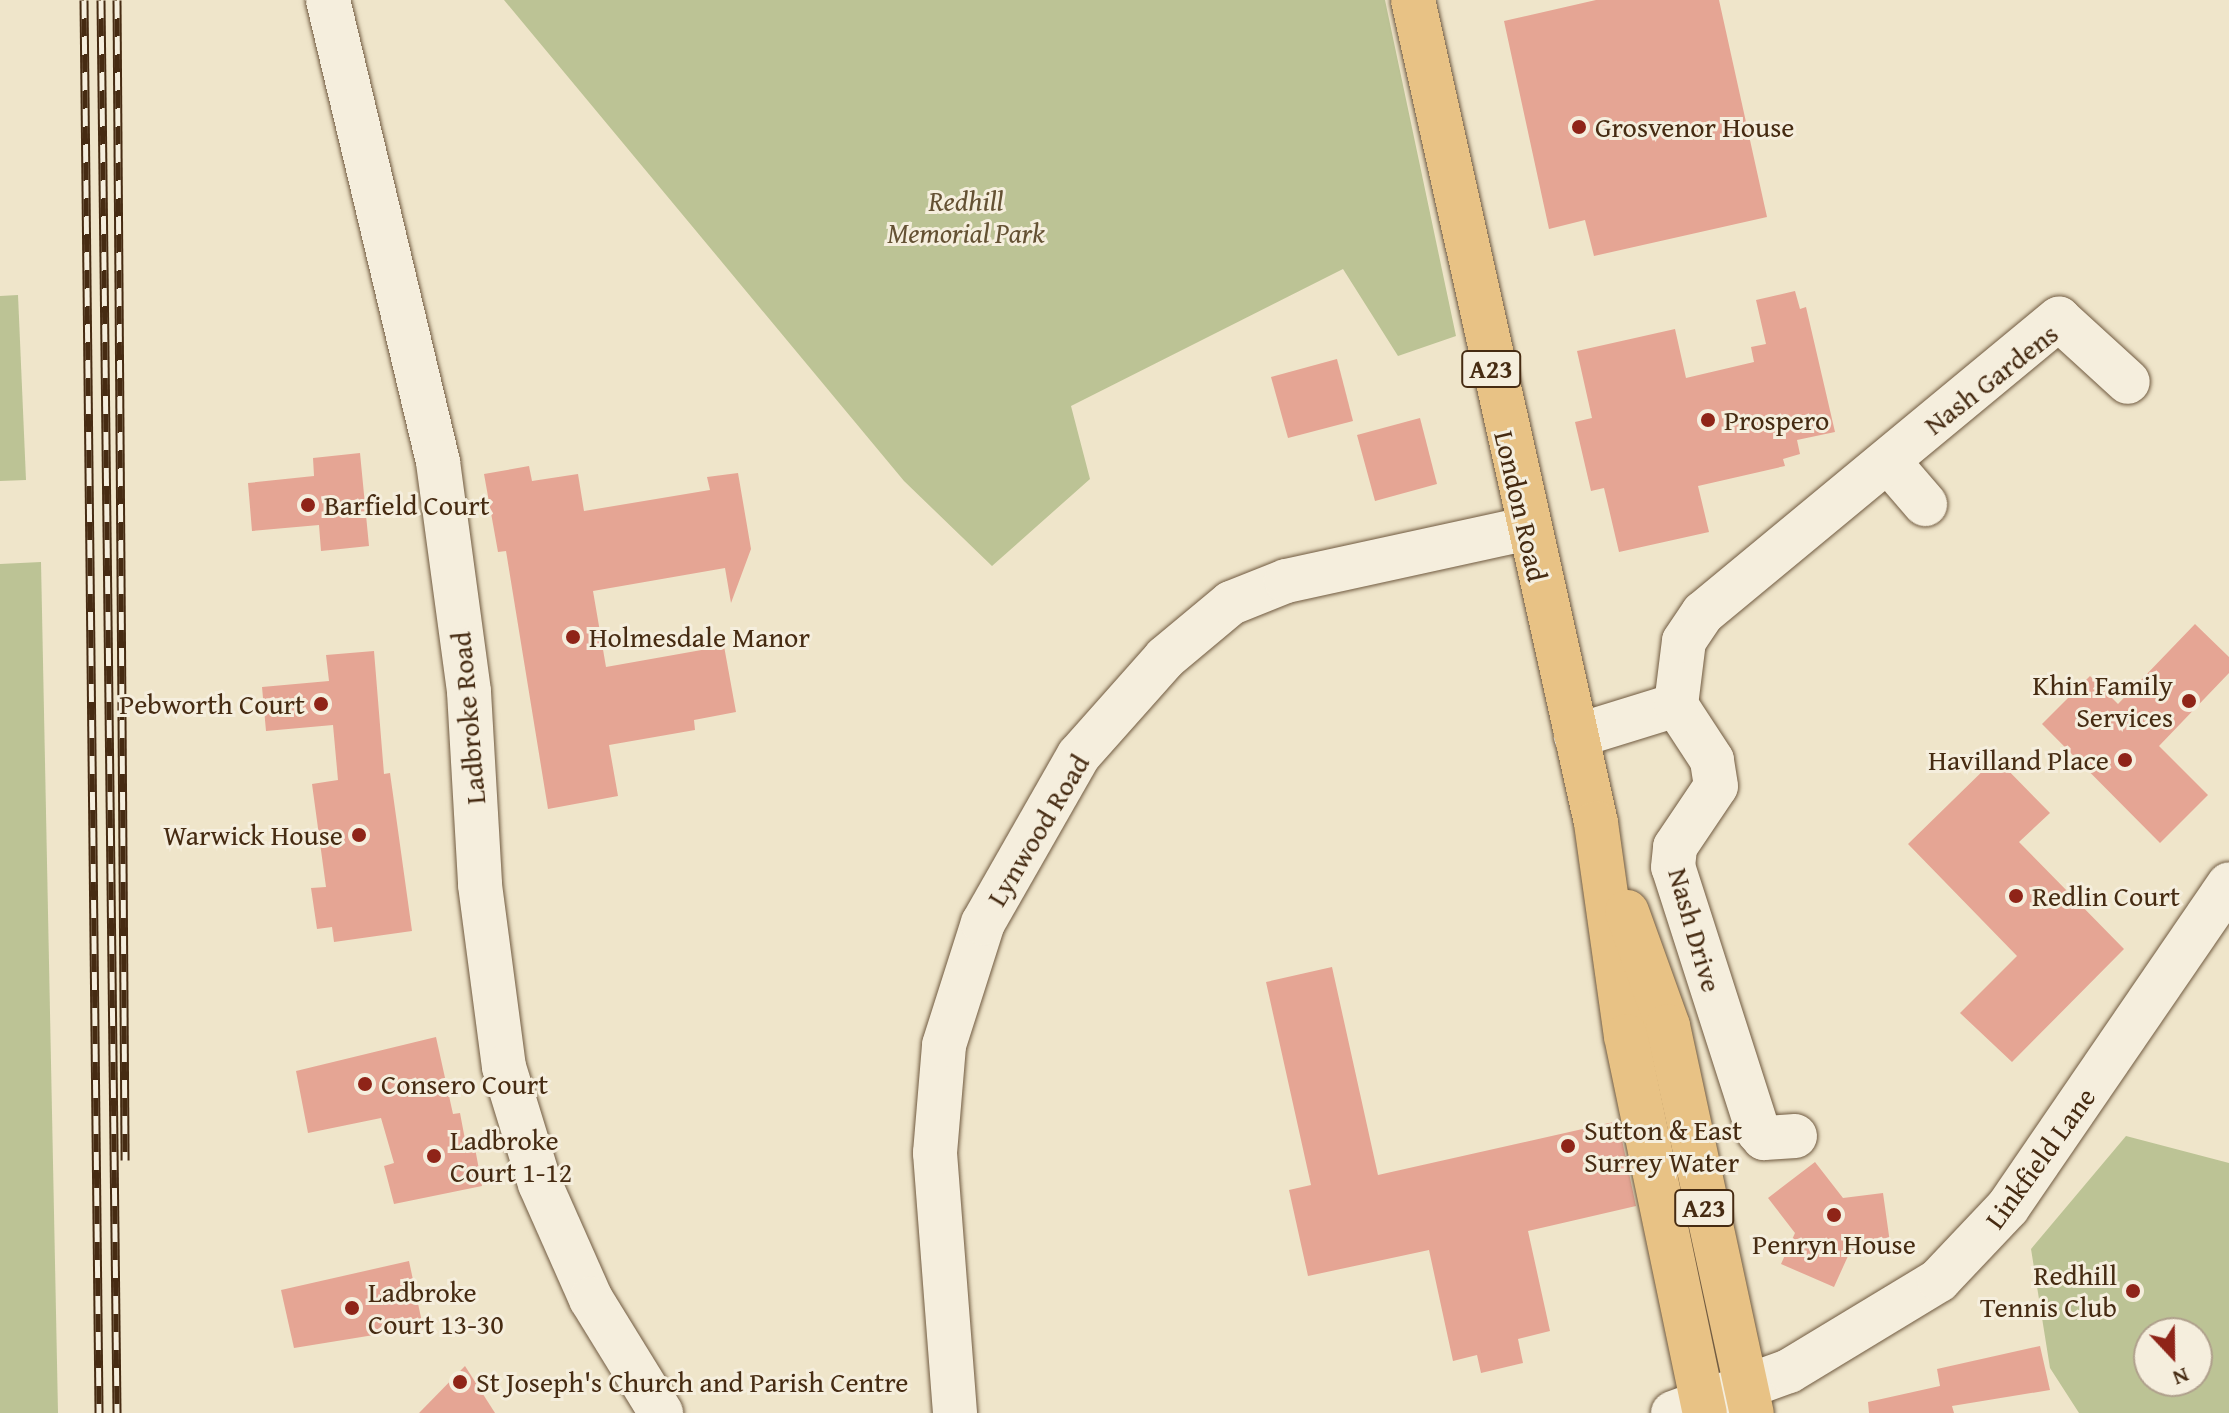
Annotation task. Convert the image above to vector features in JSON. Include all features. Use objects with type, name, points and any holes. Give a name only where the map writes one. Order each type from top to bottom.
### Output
[{"type":"main road","name":"London Road","points":[[1413,0],[1525,529],[1596,823],[1626,1036],[1693,1410]]},
{"type":"main road","name":"London Road","points":[[1596,823],[1668,1026],[1749,1401]]},
{"type":"street","name":"Ladbroke Road","points":[[328,0],[438,462],[469,692],[480,885],[504,1067],[540,1184],[591,1299],[661,1413]]},
{"type":"street","name":"Nash Gardens","points":[[1676,705],[1691,628],[2059,319],[2128,382]]},
{"type":"street","points":[[1888,461],[1925,504]]},
{"type":"street","name":"Lynwood Road","points":[[955,1413],[935,1153],[944,1045],[983,923],[1079,755],[1165,658],[1231,603],[1286,581],[1525,529]]},
{"type":"street","points":[[1576,736],[1676,705]]},
{"type":"street","name":"Nash Drive","points":[[1676,705],[1712,760],[1716,786],[1675,847],[1673,867],[1758,1131],[1764,1138],[1795,1136]]},
{"type":"street","name":"Linkfield Lane","points":[[1693,1410],[1749,1401],[1891,1315],[1986,1233],[2229,884]]},
{"type":"green space","name":"Redhill Memorial Park","points":[[504,0],[1385,0],[1456,336],[1398,356],[1343,269],[1071,406],[1090,479],[992,566],[904,481]]},
{"type":"green space","points":[[18,295],[26,480],[0,481],[0,296]]},
{"type":"green space","points":[[41,562],[58,1413],[0,1413],[0,564]]},
{"type":"green space","name":"Redhill Tennis Club","points":[[2126,1136],[2229,1163],[2229,1413],[2079,1413],[2050,1368],[2031,1249]]},
{"type":"building","name":"Grosvenor House","points":[[1596,0],[1719,0],[1767,217],[1594,256],[1585,220],[1549,229],[1504,21]]},
{"type":"building","name":"Prospero","points":[[1795,291],[1800,309],[1806,307],[1835,432],[1797,440],[1800,454],[1783,459],[1785,466],[1698,486],[1709,532],[1619,552],[1604,488],[1591,491],[1575,422],[1592,418],[1577,351],[1675,329],[1686,378],[1754,362],[1751,347],[1766,344],[1756,300]]},
{"type":"building","points":[[1337,359],[1353,421],[1288,438],[1271,377]]},
{"type":"building","points":[[1420,418],[1437,484],[1375,501],[1357,435]]},
{"type":"building","name":"Barfield Court","points":[[360,453],[369,546],[321,551],[319,525],[252,531],[248,483],[314,476],[313,458]]},
{"type":"building","name":"Holmesdale Manor","points":[[529,466],[532,481],[578,474],[584,511],[710,490],[707,477],[738,473],[751,549],[731,603],[725,568],[593,591],[606,667],[724,646],[736,712],[694,720],[695,730],[609,745],[618,796],[548,809],[506,551],[498,552],[484,474]]},
{"type":"building","name":"Havilland Place","points":[[2195,624],[2229,657],[2229,673],[2159,746],[2208,795],[2160,843],[2042,724],[2090,676],[2118,704]]},
{"type":"building","points":[[374,651],[384,774],[390,773],[412,931],[334,942],[332,927],[317,929],[311,888],[326,887],[312,784],[338,780],[333,725],[266,731],[262,687],[329,681],[326,655]]},
{"type":"building","name":"Redlin Court","points":[[1996,758],[2050,813],[2019,842],[2124,949],[2012,1062],[1960,1013],[2017,956],[1908,844]]},
{"type":"building","name":"Sutton & East Surrey Water","points":[[1332,967],[1378,1175],[1618,1121],[1636,1206],[1528,1231],[1550,1331],[1518,1339],[1523,1363],[1481,1373],[1477,1355],[1453,1361],[1429,1250],[1308,1276],[1289,1190],[1311,1185],[1266,982]]},
{"type":"building","points":[[436,1037],[453,1114],[460,1113],[467,1150],[475,1148],[482,1186],[394,1204],[384,1166],[394,1163],[381,1118],[308,1133],[296,1071]]},
{"type":"building","name":"Penryn House","points":[[1815,1162],[1843,1198],[1883,1193],[1891,1250],[1848,1256],[1834,1287],[1781,1264],[1795,1233],[1768,1198]]},
{"type":"building","name":"Ladbroke Court 13-30","points":[[409,1261],[423,1327],[294,1348],[281,1290]]},
{"type":"building","points":[[2040,1346],[2050,1390],[1952,1406],[1954,1413],[1869,1413],[1868,1402],[1940,1386],[1937,1369]]},
{"type":"building","points":[[465,1366],[495,1413],[419,1413]]},
{"type":"railway","points":[[84,0],[99,1413]]},
{"type":"railway","points":[[101,0],[117,1413]]},
{"type":"railway","points":[[117,0],[125,1160]]},
{"type":"place","name":"Grosvenor House","points":[[1579,127]]},
{"type":"place","name":"Prospero","points":[[1708,420]]},
{"type":"place","name":"Barfield Court","points":[[308,505]]},
{"type":"place","name":"Holmesdale Manor","points":[[573,637]]},
{"type":"place","name":"Khin Family Services","points":[[2189,701]]},
{"type":"place","name":"Pebworth Court","points":[[321,704]]},
{"type":"place","name":"Havilland Place","points":[[2125,760]]},
{"type":"place","name":"Warwick House","points":[[359,835]]},
{"type":"place","name":"Redlin Court","points":[[2016,896]]},
{"type":"place","name":"Consero Court","points":[[365,1084]]},
{"type":"place","name":"Sutton & East Surrey Water","points":[[1568,1146]]},
{"type":"place","name":"Ladbroke Court 1-12","points":[[434,1156]]},
{"type":"place","name":"Penryn House","points":[[1834,1215]]},
{"type":"place","name":"Redhill Tennis Club","points":[[2133,1291]]},
{"type":"place","name":"Ladbroke Court 13-30","points":[[352,1308]]},
{"type":"place","name":"St Joseph's Church and Parish Centre","points":[[460,1382]]}]
